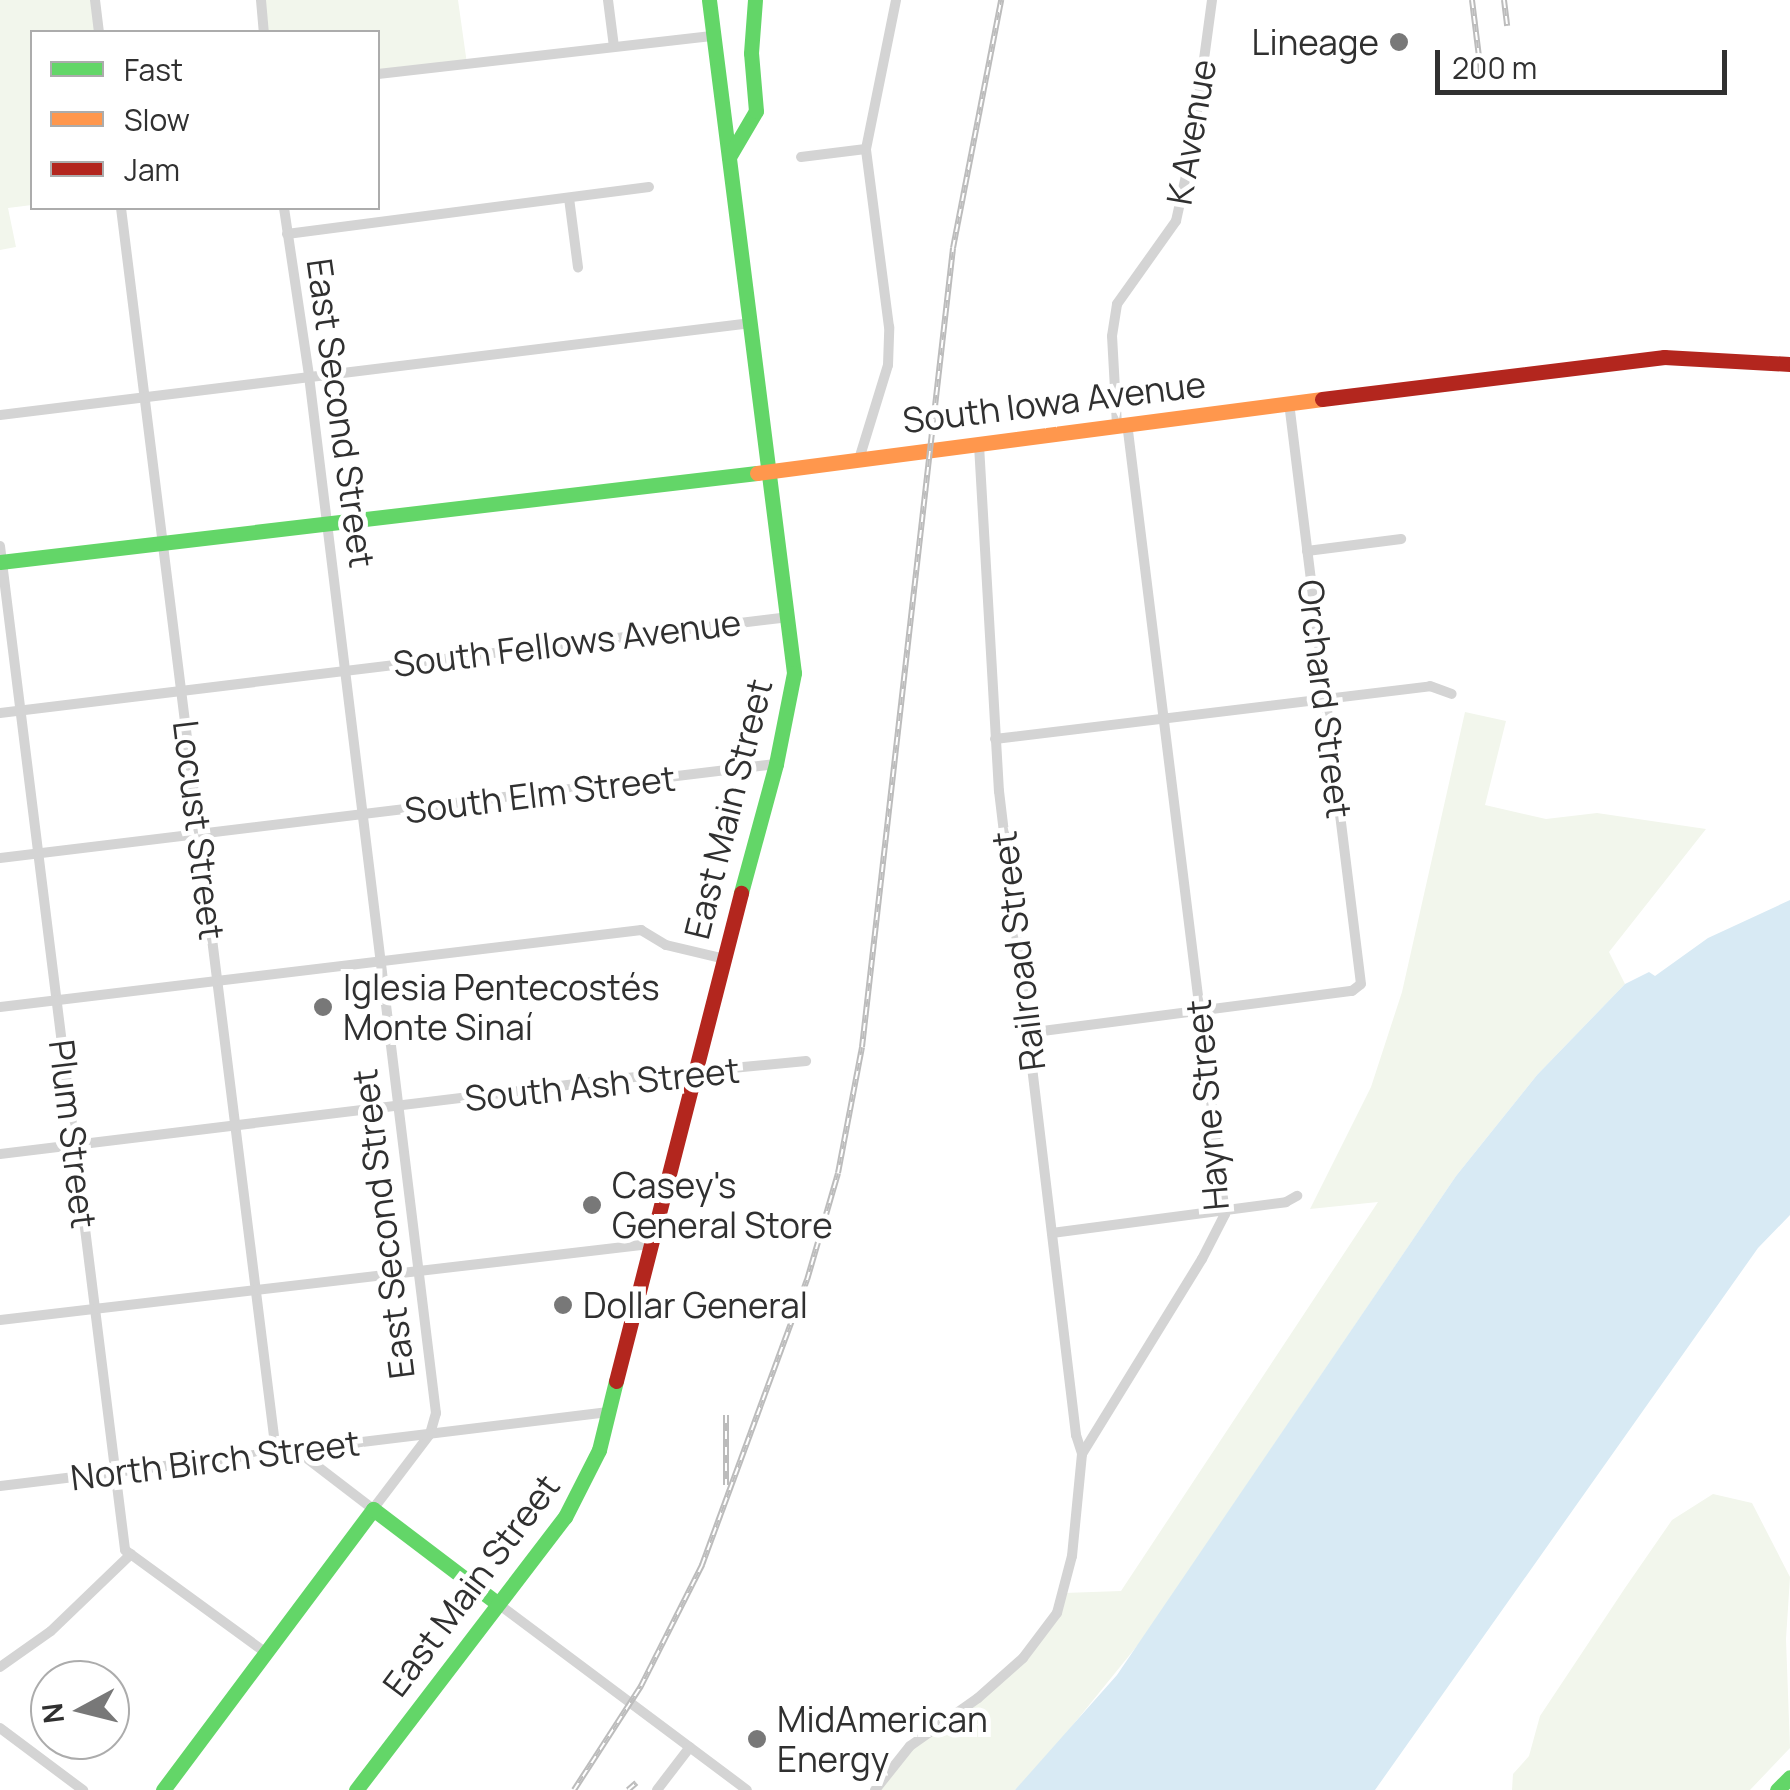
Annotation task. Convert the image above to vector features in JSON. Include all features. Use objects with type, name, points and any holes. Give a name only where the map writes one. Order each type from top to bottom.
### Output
[{"type":"main road","name":"East Main Street","points":[[356,1790],[581,1491],[609,1412],[691,1074],[776,764],[794,673],[790,617],[709,0]]},
{"type":"main road","points":[[729,157],[756,111],[751,53],[755,0]]},
{"type":"main road","name":"South Iowa Avenue","points":[[1,556],[163,542],[770,471],[860,456],[979,445],[1664,357],[1790,364]]},
{"type":"main road","points":[[163,1790],[373,1510],[497,1602]]},
{"type":"main road","points":[[1777,1790],[1790,1777]]},
{"type":"street","points":[[96,0],[100,30]]},
{"type":"street","points":[[260,0],[264,30]]},
{"type":"street","points":[[608,0],[614,47]]},
{"type":"street","points":[[860,456],[888,365],[889,327],[866,149],[896,0]]},
{"type":"street","name":"K Avenue","points":[[1122,424],[1112,336],[1117,304],[1176,221],[1192,148],[1212,0]]},
{"type":"street","points":[[380,74],[714,36]]},
{"type":"street","points":[[801,158],[866,149]]},
{"type":"street","points":[[287,234],[649,187]]},
{"type":"street","points":[[568,198],[578,267]]},
{"type":"street","name":"Locust Street","points":[[121,210],[276,1452]]},
{"type":"street","name":"East Second Street","points":[[284,210],[309,376],[436,1414],[430,1434]]},
{"type":"street","points":[[0,415],[751,324]]},
{"type":"street","name":"Orchard Street","points":[[1200,1011],[1352,991],[1361,984],[1289,403]]},
{"type":"street","name":"Hayne Street","points":[[876,1790],[910,1746],[978,1698],[1024,1658],[1057,1614],[1072,1556],[1074,1496],[1082,1454],[1202,1259],[1224,1210],[1122,424]]},
{"type":"street","name":"Railroad Street","points":[[979,445],[995,740],[1052,1233],[1082,1454]]},
{"type":"street","points":[[1307,551],[1401,538]]},
{"type":"street","name":"Plum Street","points":[[1,556],[125,1550],[131,1554]]},
{"type":"street","name":"South Fellows Avenue","points":[[0,713],[790,617]]},
{"type":"street","points":[[995,740],[1430,686],[1452,694]]},
{"type":"street","name":"South Elm Street","points":[[0,858],[776,764]]},
{"type":"street","points":[[0,1008],[640,930],[666,945],[721,958]]},
{"type":"street","points":[[1028,1033],[1200,1011]]},
{"type":"street","name":"South Ash Street","points":[[0,1154],[806,1061]]},
{"type":"street","points":[[1052,1233],[1297,1196]]},
{"type":"street","points":[[0,1320],[650,1244]]},
{"type":"street","name":"North Birch Street","points":[[0,1486],[609,1412]]},
{"type":"street","points":[[296,1450],[373,1510],[430,1434]]},
{"type":"street","points":[[0,1667],[51,1631],[131,1554],[265,1652]]},
{"type":"street","points":[[497,1602],[747,1790]]},
{"type":"street","points":[[0,1728],[83,1790]]},
{"type":"street","points":[[657,1790],[690,1747]]},
{"type":"shaded area","points":[[0,0],[95,0],[99,30],[30,30],[30,205],[8,208],[16,247],[0,250]]},
{"type":"shaded area","points":[[261,0],[458,0],[467,64],[380,74],[380,30],[264,30]]},
{"type":"shaded area","points":[[1465,712],[1506,721],[1485,805],[1546,819],[1597,813],[1706,829],[1609,952],[1625,984],[1537,1075],[1456,1176],[1141,1641],[1034,1773],[1015,1790],[875,1790],[910,1746],[1023,1658],[1064,1593],[1121,1591],[1378,1202],[1310,1209],[1371,1087],[1402,992]]},
{"type":"shaded area","points":[[1790,900],[1790,1215],[1758,1248],[1375,1790],[1015,1790],[1117,1675],[1456,1176],[1537,1075],[1625,984],[1649,972],[1655,976],[1708,938]]},
{"type":"shaded area","points":[[1713,1494],[1752,1503],[1790,1577],[1786,1639],[1790,1748],[1750,1790],[1512,1790],[1513,1774],[1529,1756],[1540,1716],[1625,1588],[1672,1520]]},
{"type":"railway","points":[[574,1790],[641,1686],[702,1565],[807,1280],[838,1173],[862,1047],[953,248],[1001,0]]},
{"type":"railway","points":[[1472,0],[1481,73]]},
{"type":"railway","points":[[1504,0],[1507,26]]},
{"type":"railway","points":[[726,1415],[726,1485]]},
{"type":"railway","points":[[628,1790],[636,1783]]},
{"type":"traffic: fast","points":[[709,0],[794,673],[776,764],[741,893]]},
{"type":"traffic: fast","points":[[729,157],[756,111],[751,53],[755,0]]},
{"type":"traffic: fast","points":[[0,562],[757,473]]},
{"type":"traffic: fast","points":[[356,1790],[565,1517],[599,1450],[616,1381]]},
{"type":"traffic: fast","points":[[163,1790],[373,1509],[497,1603]]},
{"type":"traffic: fast","points":[[1777,1790],[1790,1777]]},
{"type":"traffic: slow","points":[[757,473],[1322,399]]},
{"type":"traffic: jam","points":[[1322,399],[1664,357],[1790,364]]},
{"type":"traffic: jam","points":[[616,1381],[741,893]]},
{"type":"place","name":"Lineage","points":[[1399,42]]},
{"type":"place","name":"Iglesia Pentecostés Monte Sinaí","points":[[323,1007]]},
{"type":"place","name":"Casey's General Store","points":[[592,1205]]},
{"type":"place","name":"Dollar General","points":[[563,1305]]},
{"type":"place","name":"MidAmerican Energy","points":[[757,1739]]}]
